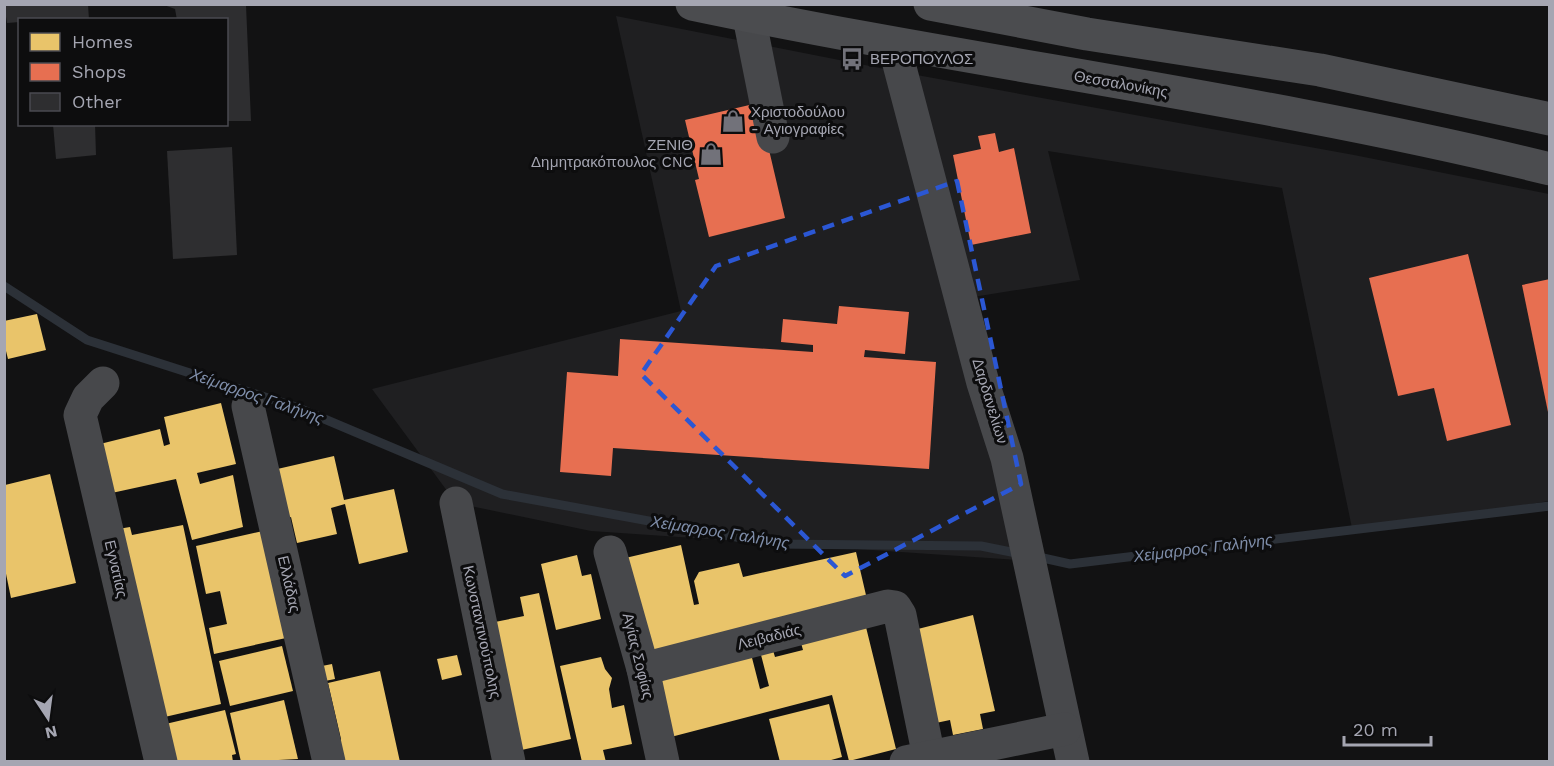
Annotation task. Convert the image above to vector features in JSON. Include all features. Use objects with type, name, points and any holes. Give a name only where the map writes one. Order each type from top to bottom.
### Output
[{"type":"main road","points":[[930,4],[1087,34],[1320,70],[1550,119]]},
{"type":"main road","name":"Θεσσαλονίκης","points":[[709,6],[749,17],[894,45],[1397,133],[1550,170]]},
{"type":"street","points":[[749,17],[773,138]]},
{"type":"street","name":"Δαρδανελίων","points":[[894,45],[980,372],[1007,458],[1073,762]]},
{"type":"street","name":"Εγνατίας","points":[[103,383],[88,398],[80,415],[160,762]]},
{"type":"street","name":"Ελλάδας","points":[[248,406],[329,762]]},
{"type":"street","name":"Κωνσταντινούπολης","points":[[456,503],[509,762]]},
{"type":"street","name":"Αγίας Σοφίας","points":[[610,552],[643,669],[663,762]]},
{"type":"street","name":"Λειβαδιάς","points":[[643,669],[888,606],[895,607],[900,615],[918,759]]},
{"type":"street","points":[[918,759],[1065,729]]},
{"type":"highlighted area","points":[[957,181],[1021,484],[845,576],[641,374],[716,266]]},
{"type":"shaded area","points":[[616,16],[1549,194],[1549,501],[1353,533],[1282,188],[1048,151],[1080,280],[973,297],[1033,561],[591,531],[456,503],[372,389],[681,311]]},
{"type":"building: Homes","points":[[37,314],[46,350],[8,359],[4,343],[4,321]]},
{"type":"building: Homes","points":[[221,403],[236,464],[197,473],[200,484],[233,475],[243,527],[192,540],[176,479],[107,494],[96,445],[160,429],[164,446],[170,444],[164,417]]},
{"type":"building: Homes","points":[[334,456],[344,500],[394,489],[408,552],[359,564],[345,504],[331,508],[337,534],[297,543],[291,517],[284,519],[273,470]]},
{"type":"building: Homes","points":[[50,474],[76,583],[11,598],[5,569],[5,485]]},
{"type":"building: Homes","points":[[183,525],[221,704],[156,719],[112,530],[130,527],[132,535]]},
{"type":"building: Homes","points":[[263,531],[286,638],[214,654],[209,628],[227,624],[220,591],[206,594],[196,546]]},
{"type":"building: Homes","points":[[681,545],[694,605],[699,604],[694,581],[699,572],[739,563],[743,577],[856,552],[869,608],[651,662],[621,559]]},
{"type":"building: Homes","points":[[577,555],[582,576],[591,574],[601,619],[556,630],[541,564]]},
{"type":"building: Homes","points":[[539,593],[571,739],[517,751],[495,622],[524,616],[520,597]]},
{"type":"building: Homes","points":[[973,615],[995,711],[980,714],[983,729],[953,735],[950,720],[931,724],[910,631]]},
{"type":"building: Homes","points":[[864,619],[896,749],[849,761],[832,695],[667,738],[651,676],[750,650],[760,689],[769,686],[760,651],[772,647],[775,657],[803,650],[799,636]]},
{"type":"building: Homes","points":[[282,646],[293,691],[230,706],[219,661]]},
{"type":"building: Homes","points":[[457,655],[462,675],[442,680],[437,659]]},
{"type":"building: Homes","points":[[601,657],[605,669],[612,678],[609,689],[612,708],[624,705],[632,744],[603,750],[606,762],[582,762],[560,666]]},
{"type":"building: Homes","points":[[332,664],[335,679],[315,683],[312,668]]},
{"type":"building: Homes","points":[[380,671],[400,762],[335,762],[341,739],[328,683]]},
{"type":"building: Homes","points":[[284,700],[298,759],[241,762],[230,713]]},
{"type":"building: Homes","points":[[829,704],[842,757],[824,762],[780,762],[769,719]]},
{"type":"building: Homes","points":[[225,710],[236,754],[232,755],[233,762],[165,762],[157,726]]},
{"type":"building: Shops","points":[[758,103],[785,218],[709,237],[695,180],[699,179],[685,120]]},
{"type":"building: Shops","points":[[995,133],[999,152],[1014,148],[1031,233],[971,245],[953,155],[981,149],[978,136]]},
{"type":"building: Shops","points":[[1468,254],[1511,425],[1447,441],[1434,388],[1398,396],[1369,278]]},
{"type":"building: Shops","points":[[1550,279],[1550,412],[1548,412],[1522,285]]},
{"type":"building: Shops","points":[[839,306],[909,312],[905,354],[865,350],[864,357],[936,362],[929,469],[613,448],[611,476],[560,472],[567,372],[618,376],[620,339],[813,352],[813,345],[781,342],[783,319],[837,324]]},
{"type":"building: Other","points":[[4,4],[88,4],[89,18],[18,18],[18,22],[7,23]]},
{"type":"building: Other","points":[[164,5],[246,5],[251,121],[228,121],[228,18],[177,18],[175,9]]},
{"type":"building: Other","points":[[53,126],[95,126],[96,155],[56,159]]},
{"type":"building: Other","points":[[232,147],[237,255],[173,259],[167,151]]},
{"type":"waterway","name":"Χείμαρρος Γαλήνης","points":[[4,286],[87,340],[296,407],[502,494],[774,544],[981,546],[1021,554]]},
{"type":"waterway","name":"Χείμαρρος Γαλήνης","points":[[1034,556],[1070,564],[1550,506]]},
{"type":"place","name":"ΒΕΡΟΠΟΥΛΟΣ","points":[[852,59]]},
{"type":"place","name":"Χριστοδούλου - Αγιογραφίες","points":[[733,121]]},
{"type":"place","name":"ΖΕΝΙΘ Δημητρακόπουλος CNC","points":[[711,154]]}]
